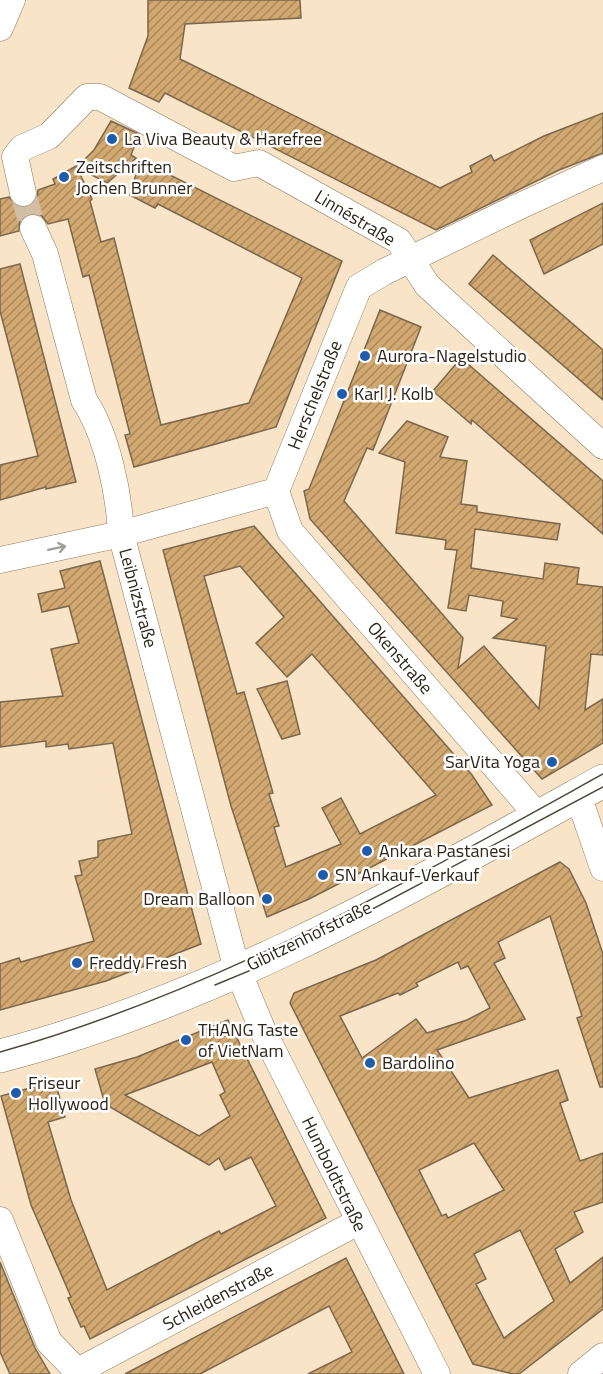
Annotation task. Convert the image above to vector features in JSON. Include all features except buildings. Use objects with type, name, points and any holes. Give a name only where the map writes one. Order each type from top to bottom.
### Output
[{"type":"main road","name":"Gibitzenhofstraße","points":[[0,1056],[100,1025],[238,971],[309,938],[590,788]]},
{"type":"street","points":[[0,28],[12,0]]},
{"type":"street","name":"Linnéstraße","points":[[23,194],[15,157],[22,148],[49,136],[87,97],[100,97],[234,168],[259,163],[399,241],[427,285],[603,446]]},
{"type":"street","name":"Herschelstraße","points":[[276,490],[359,287],[603,168]]},
{"type":"street","name":"Leibnizstraße","points":[[33,228],[45,254],[84,400],[97,420],[120,508],[121,534],[238,971]]},
{"type":"street","points":[[0,560],[121,534],[276,490]]},
{"type":"street","name":"Okenstraße","points":[[276,490],[290,531],[539,817]]},
{"type":"street","points":[[590,788],[603,868]]},
{"type":"street","name":"Humboldtstraße","points":[[238,971],[259,1022],[358,1222],[437,1374]]},
{"type":"street","points":[[0,1220],[49,1342],[79,1373]]},
{"type":"street","name":"Schleidenstraße","points":[[79,1373],[358,1222]]},
{"type":"street","points":[[581,1374],[603,1356]]},
{"type":"tunnel","points":[[23,193],[33,228]]},
{"type":"tram line","points":[[0,1052],[79,1027],[234,966],[383,893],[603,774]]},
{"type":"tram line","points":[[215,985],[280,958],[603,787]]},
{"type":"place","name":"La Viva Beauty & Harefree","points":[[112,139]]},
{"type":"place","name":"Zeitschriften Jochen Brunner","points":[[64,177]]},
{"type":"place","name":"Aurora-Nagelstudio","points":[[365,356]]},
{"type":"place","name":"Karl J. Kolb","points":[[342,394]]},
{"type":"place","name":"SarVita Yoga","points":[[552,762]]},
{"type":"place","name":"Ankara Pastanesi","points":[[367,851]]},
{"type":"place","name":"SN Ankauf-Verkauf","points":[[323,875]]},
{"type":"place","name":"Dream Balloon","points":[[267,899]]},
{"type":"place","name":"Freddy Fresh","points":[[77,963]]},
{"type":"place","name":"THANG Taste of VietNam","points":[[186,1040]]},
{"type":"place","name":"Bardolino","points":[[370,1063]]},
{"type":"place","name":"Friseur Hollywood","points":[[16,1093]]}]
